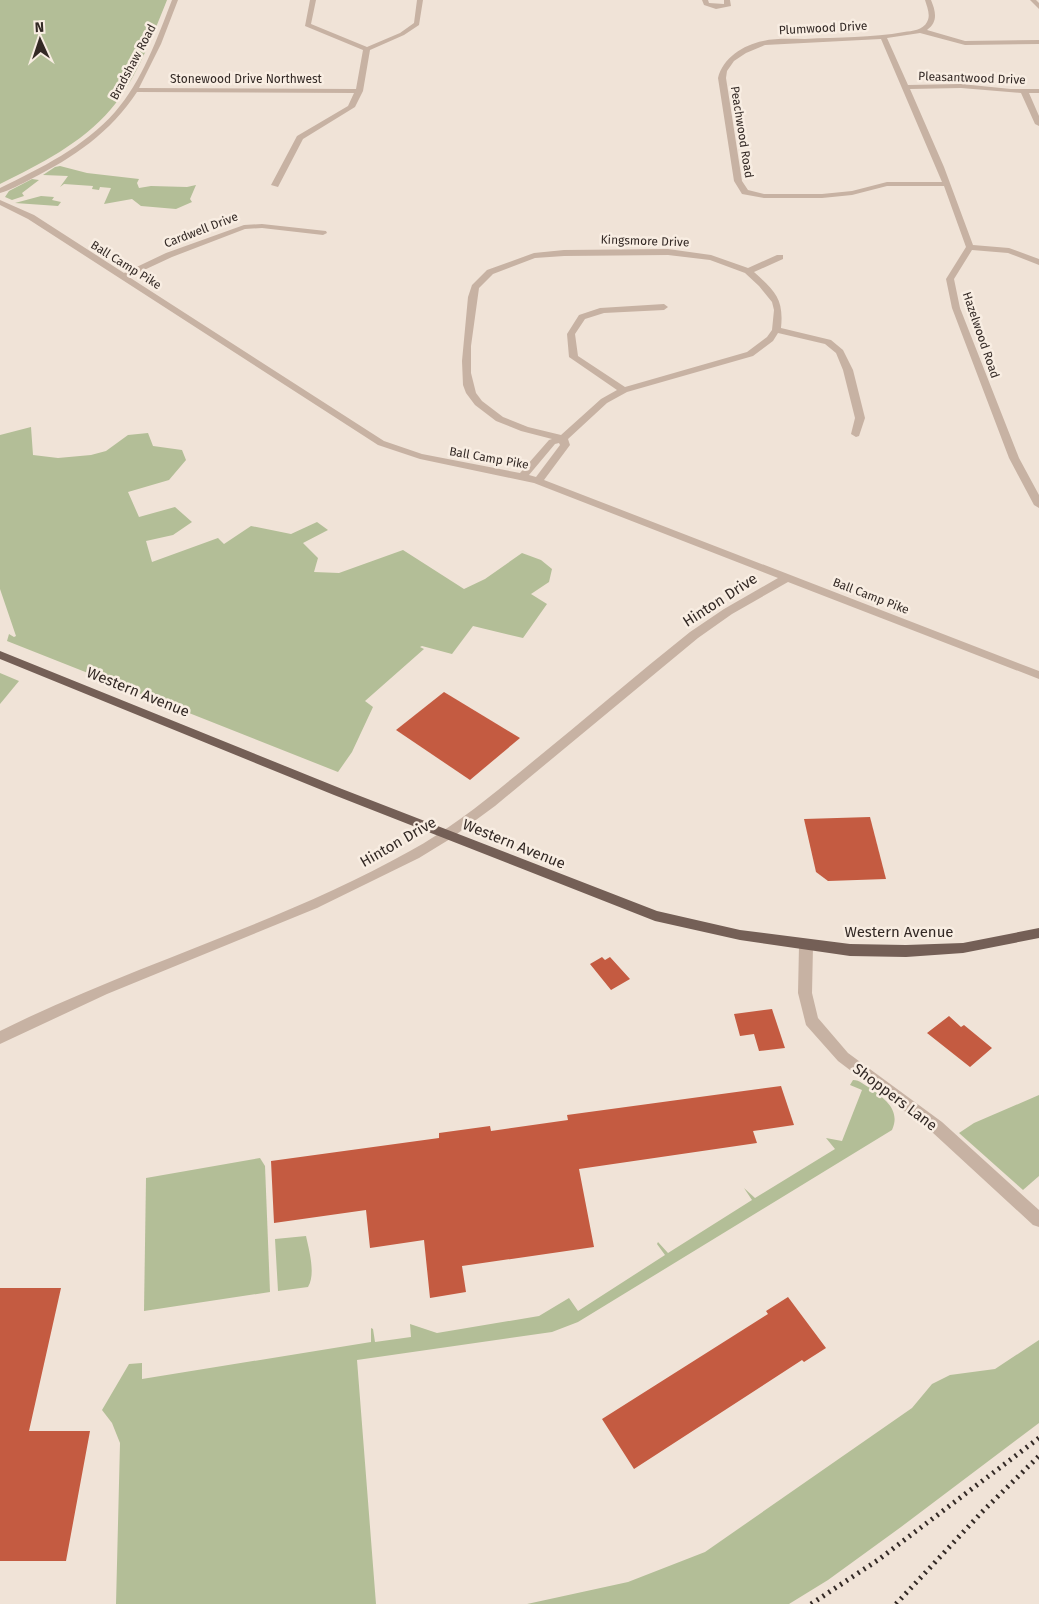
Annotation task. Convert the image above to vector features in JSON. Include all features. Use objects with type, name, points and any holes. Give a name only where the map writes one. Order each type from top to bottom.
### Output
[{"type":"main road","name":"Western Avenue","points":[[0,655],[591,893],[655,916],[740,935],[806,946],[850,950],[906,951],[980,946],[1039,933]]},
{"type":"street","name":"Bradshaw Road","points":[[0,191],[54,163],[88,140],[118,112],[133,90],[164,31],[175,0]]},
{"type":"street","points":[[313,0],[307,25],[367,50],[402,34],[417,24],[420,0]]},
{"type":"street","points":[[705,0],[706,4],[716,7],[728,6],[727,0]]},
{"type":"street","points":[[928,0],[933,18],[922,31],[965,43],[1039,42]]},
{"type":"street","points":[[1033,0],[1039,8]]},
{"type":"street","name":"Plumwood Drive","points":[[764,44],[883,36],[922,31]]},
{"type":"street","points":[[883,36],[946,184],[970,247],[1009,251],[1039,262]]},
{"type":"street","name":"Peachwood Road","points":[[764,44],[744,51],[728,63],[723,70],[722,78],[738,181],[745,192],[764,196],[822,196],[852,193],[888,184],[946,184]]},
{"type":"street","points":[[275,185],[300,138],[351,107],[360,91],[367,50]]},
{"type":"street","name":"Pleasantwood Drive","points":[[905,87],[961,86],[1039,91]]},
{"type":"street","name":"Stonewood Drive Northwest","points":[[133,90],[360,91]]},
{"type":"street","points":[[1024,91],[1039,124]]},
{"type":"street","name":"Ball Camp Pike","points":[[0,202],[31,217],[382,443],[408,455],[538,480],[1039,675]]},
{"type":"street","name":"Cardwell Drive","points":[[122,277],[169,255],[244,227],[262,226],[323,233]]},
{"type":"street","name":"Hazelwood Road","points":[[970,247],[950,280],[956,308],[1014,458],[1039,505]]},
{"type":"street","name":"Kingsmore Drive","points":[[563,438],[520,426],[497,417],[477,401],[471,393],[466,373],[470,313],[475,287],[490,272],[519,260],[564,253],[683,253],[711,258],[748,271],[767,288],[776,302],[778,310],[776,330]]},
{"type":"street","points":[[748,271],[780,256]]},
{"type":"street","points":[[624,390],[574,356],[571,334],[582,317],[603,310],[632,307],[664,307]]},
{"type":"street","points":[[522,476],[552,442],[563,438],[604,402],[624,390],[750,354],[770,339],[776,330],[828,342],[840,352],[848,370],[860,418],[856,434]]},
{"type":"street","points":[[538,480],[565,445],[563,438]]},
{"type":"street","name":"Hinton Drive","points":[[0,1038],[38,1018],[100,990],[348,888],[415,855],[496,799],[694,635],[728,612],[788,577]]},
{"type":"street","name":"Shoppers Lane","points":[[806,946],[805,993],[811,1021],[843,1057],[937,1127],[1039,1220]]},
{"type":"green space","points":[[0,0],[167,0],[136,71],[111,109],[87,133],[73,143],[45,161],[0,184]]},
{"type":"green space","points":[[60,166],[87,173],[139,179],[137,183],[139,188],[151,186],[187,187],[196,185],[190,199],[192,202],[176,209],[141,206],[132,199],[104,204],[111,188],[100,187],[99,190],[92,189],[93,186],[64,184],[60,187],[68,176],[43,175]]},
{"type":"green space","points":[[32,179],[39,180],[22,193],[24,196],[12,200],[5,197],[9,191]]},
{"type":"green space","points":[[41,196],[54,197],[52,200],[61,202],[58,206],[15,203]]},
{"type":"green space","points":[[31,427],[33,455],[58,458],[91,455],[106,451],[128,435],[148,433],[153,446],[182,450],[186,460],[169,480],[128,492],[139,517],[175,507],[192,522],[173,535],[146,541],[152,562],[218,538],[224,544],[251,526],[291,534],[317,522],[328,530],[303,543],[318,558],[314,572],[339,573],[403,550],[464,589],[485,579],[522,553],[541,560],[552,569],[549,582],[531,594],[547,604],[523,638],[473,626],[452,654],[420,647],[424,649],[365,701],[373,707],[352,752],[338,772],[7,641],[9,634],[14,637],[16,636],[0,589],[0,435]]},
{"type":"green space","points":[[0,673],[19,681],[0,704]]},
{"type":"green space","points":[[853,1080],[870,1088],[890,1106],[894,1117],[892,1130],[578,1322],[552,1332],[357,1360],[376,1604],[116,1604],[120,1443],[112,1423],[102,1410],[129,1364],[142,1363],[142,1379],[371,1342],[371,1328],[373,1329],[375,1342],[411,1337],[410,1324],[437,1333],[539,1316],[569,1298],[578,1311],[665,1255],[657,1244],[658,1242],[668,1253],[752,1200],[744,1188],[755,1198],[835,1149],[826,1138],[842,1141],[862,1090],[850,1085]]},
{"type":"green space","points":[[1039,1095],[1039,1176],[1023,1190],[959,1133],[974,1123]]},
{"type":"green space","points":[[260,1158],[265,1166],[270,1292],[144,1311],[146,1178]]},
{"type":"green space","points":[[306,1236],[312,1269],[308,1287],[278,1291],[275,1239]]},
{"type":"green space","points":[[1039,1340],[1039,1423],[828,1580],[789,1604],[527,1604],[628,1582],[705,1552],[912,1408],[932,1384],[950,1375],[995,1369]]},
{"type":"building","points":[[444,692],[520,738],[470,780],[396,730]]},
{"type":"building","points":[[870,817],[886,879],[828,881],[816,872],[804,819]]},
{"type":"building","points":[[602,957],[605,960],[610,957],[630,979],[611,990],[590,964]]},
{"type":"building","points":[[772,1009],[785,1048],[759,1051],[754,1034],[740,1036],[734,1014]]},
{"type":"building","points":[[949,1016],[961,1027],[964,1025],[992,1048],[970,1067],[927,1033]]},
{"type":"building","points":[[781,1086],[794,1125],[753,1131],[757,1143],[579,1169],[594,1247],[462,1266],[466,1292],[430,1298],[424,1240],[370,1248],[366,1210],[274,1223],[271,1161],[439,1138],[439,1133],[490,1126],[491,1131],[568,1120],[567,1115]]},
{"type":"building","points":[[0,1288],[61,1288],[29,1431],[90,1431],[66,1561],[0,1561]]},
{"type":"building","points":[[788,1297],[826,1348],[804,1362],[802,1360],[634,1469],[602,1419],[768,1314],[766,1311]]},
{"type":"railway","points":[[811,1604],[878,1560],[1039,1438]]},
{"type":"railway","points":[[896,1604],[982,1512],[1039,1456]]}]
